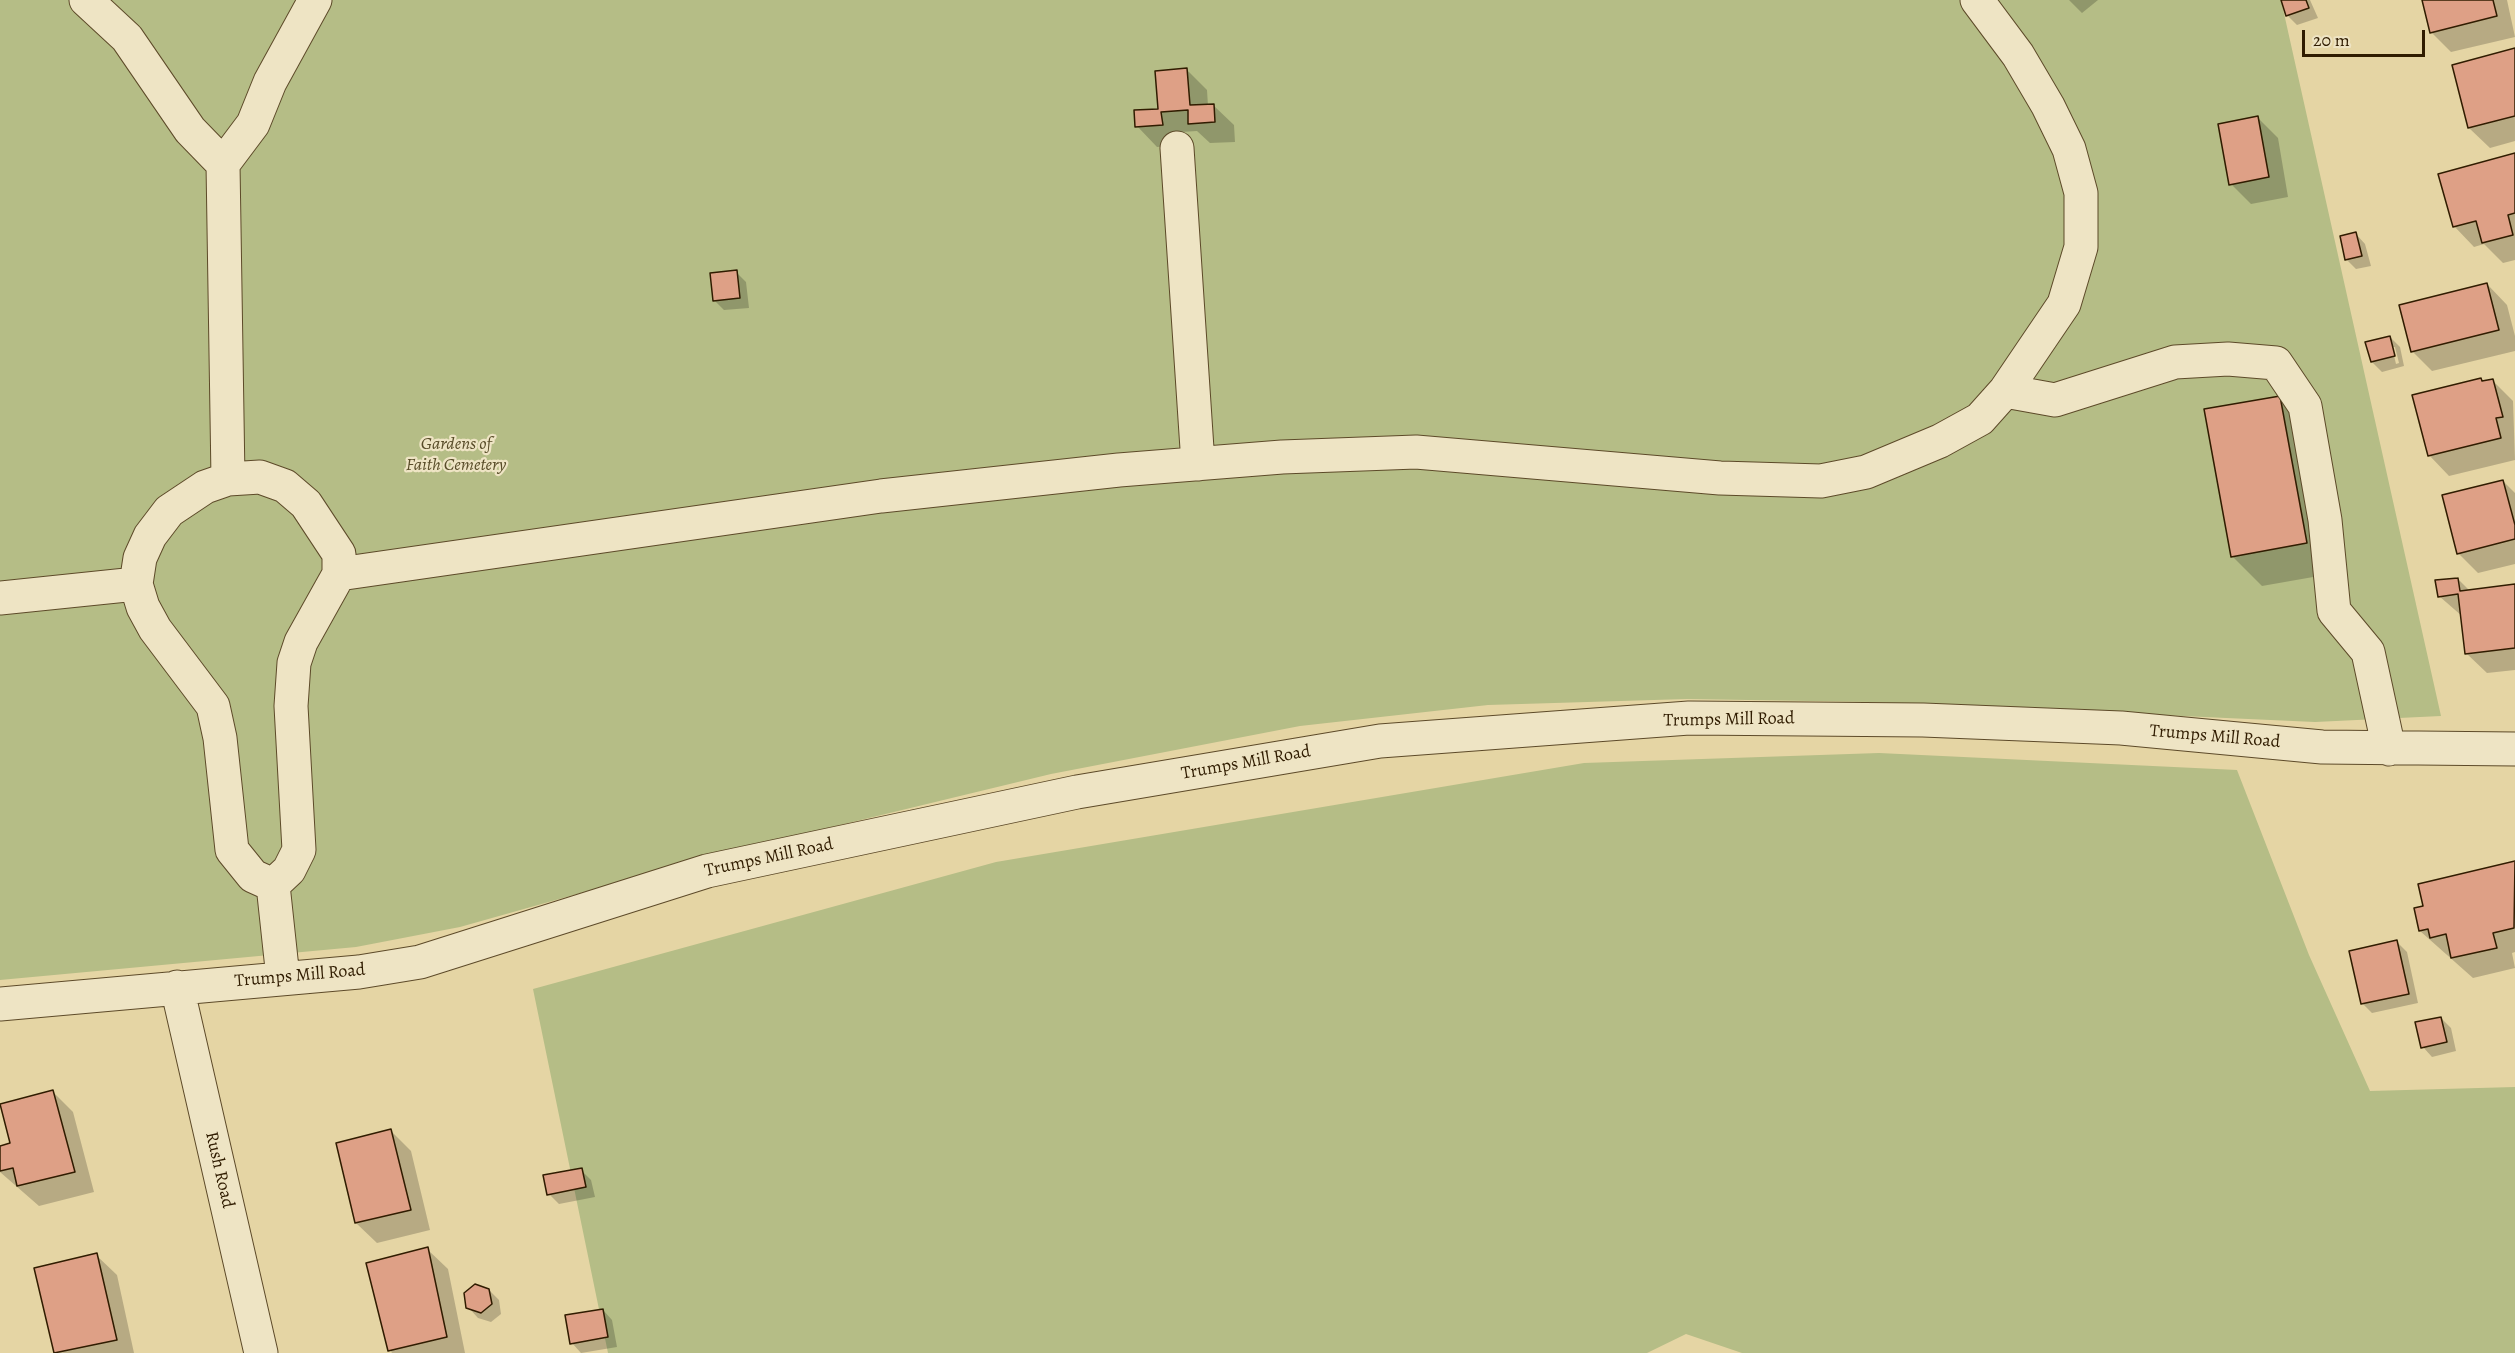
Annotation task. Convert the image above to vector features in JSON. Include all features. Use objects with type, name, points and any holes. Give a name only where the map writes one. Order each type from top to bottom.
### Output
[{"type":"street","points":[[86,0],[126,38],[190,130],[223,164]]},
{"type":"street","points":[[228,479],[223,164],[252,124],[270,82],[315,0]]},
{"type":"street","points":[[339,574],[881,496],[1282,457],[1416,452],[1720,478],[1821,481],[1866,472],[1940,441],[1980,419],[2005,391],[2064,304],[2081,247],[2081,192],[2069,149],[2048,106],[2018,55],[1977,0]]},
{"type":"street","points":[[1177,148],[1198,464]]},
{"type":"street","points":[[2005,391],[2055,400],[2175,362],[2228,358],[2276,363],[2305,406],[2325,520],[2334,612],[2368,652],[2389,749]]},
{"type":"street","points":[[260,477],[285,486],[306,504],[339,554],[339,574],[301,642],[294,663],[291,706],[299,850],[289,870],[273,885],[253,876],[232,850],[220,738],[213,706],[155,629],[143,608],[136,584],[140,558],[150,536],[169,512],[205,487],[228,479],[260,477]]},
{"type":"street","points":[[0,598],[136,584]]},
{"type":"street","name":"Trumps Mill Road","points":[[0,1004],[420,963],[507,937],[571,912],[718,869],[1077,792],[1380,741],[1689,718],[1878,719],[2121,728],[2322,747],[2515,748]]},
{"type":"street","points":[[273,885],[283,978]]},
{"type":"street","name":"Rush Road","points":[[177,987],[261,1353]]},
{"type":"green space","name":"Gardens of Faith Cemetery","points":[[0,0],[2281,0],[2441,716],[2315,722],[1871,702],[1687,699],[1488,705],[1300,726],[1051,774],[712,856],[460,927],[356,947],[0,980]]},
{"type":"green space","points":[[1879,753],[2237,770],[2309,955],[2370,1091],[2515,1087],[2515,1353],[1742,1353],[1686,1334],[1647,1353],[608,1353],[533,989],[996,862],[1584,763]]},
{"type":"building","points":[[2281,0],[2306,0],[2309,8],[2286,16]]},
{"type":"building","points":[[2422,0],[2493,0],[2497,16],[2430,33]]},
{"type":"building","points":[[2515,48],[2515,116],[2468,128],[2452,65]]},
{"type":"building","points":[[1187,68],[1190,105],[1214,104],[1215,122],[1188,124],[1188,110],[1161,112],[1163,125],[1135,127],[1134,110],[1158,109],[1155,71]]},
{"type":"building","points":[[2258,116],[2269,177],[2229,185],[2218,124]]},
{"type":"building","points":[[2515,153],[2515,213],[2508,215],[2513,235],[2482,243],[2476,221],[2453,227],[2438,174]]},
{"type":"building","points":[[2356,232],[2362,256],[2345,260],[2340,236]]},
{"type":"building","points":[[737,270],[740,298],[713,301],[710,273]]},
{"type":"building","points":[[2487,283],[2499,330],[2411,352],[2399,305]]},
{"type":"building","points":[[2390,336],[2395,356],[2371,362],[2365,342]]},
{"type":"building","points":[[2481,378],[2482,381],[2493,379],[2503,417],[2496,418],[2501,438],[2428,456],[2412,395]]},
{"type":"building","points":[[2280,396],[2307,543],[2231,557],[2204,409]]},
{"type":"building","points":[[2503,480],[2515,525],[2515,539],[2457,554],[2442,495]]},
{"type":"building","points":[[2458,578],[2460,591],[2515,584],[2515,648],[2465,654],[2458,594],[2438,597],[2435,580]]},
{"type":"building","points":[[2515,861],[2514,928],[2493,933],[2497,948],[2451,958],[2446,934],[2430,938],[2428,929],[2419,931],[2414,908],[2423,906],[2418,884]]},
{"type":"building","points":[[2397,940],[2409,994],[2361,1004],[2349,951]]},
{"type":"building","points":[[2441,1017],[2447,1042],[2421,1048],[2415,1022]]},
{"type":"building","points":[[53,1090],[75,1172],[17,1186],[13,1168],[0,1171],[0,1146],[10,1143],[0,1104]]},
{"type":"building","points":[[391,1129],[411,1210],[355,1223],[336,1143]]},
{"type":"building","points":[[582,1168],[586,1187],[547,1195],[543,1175]]},
{"type":"building","points":[[428,1247],[447,1337],[388,1351],[366,1263]]},
{"type":"building","points":[[97,1253],[117,1340],[54,1353],[34,1268]]},
{"type":"building","points":[[475,1284],[489,1289],[492,1304],[481,1313],[466,1308],[464,1293]]},
{"type":"building","points":[[603,1309],[608,1337],[570,1344],[565,1315]]}]
